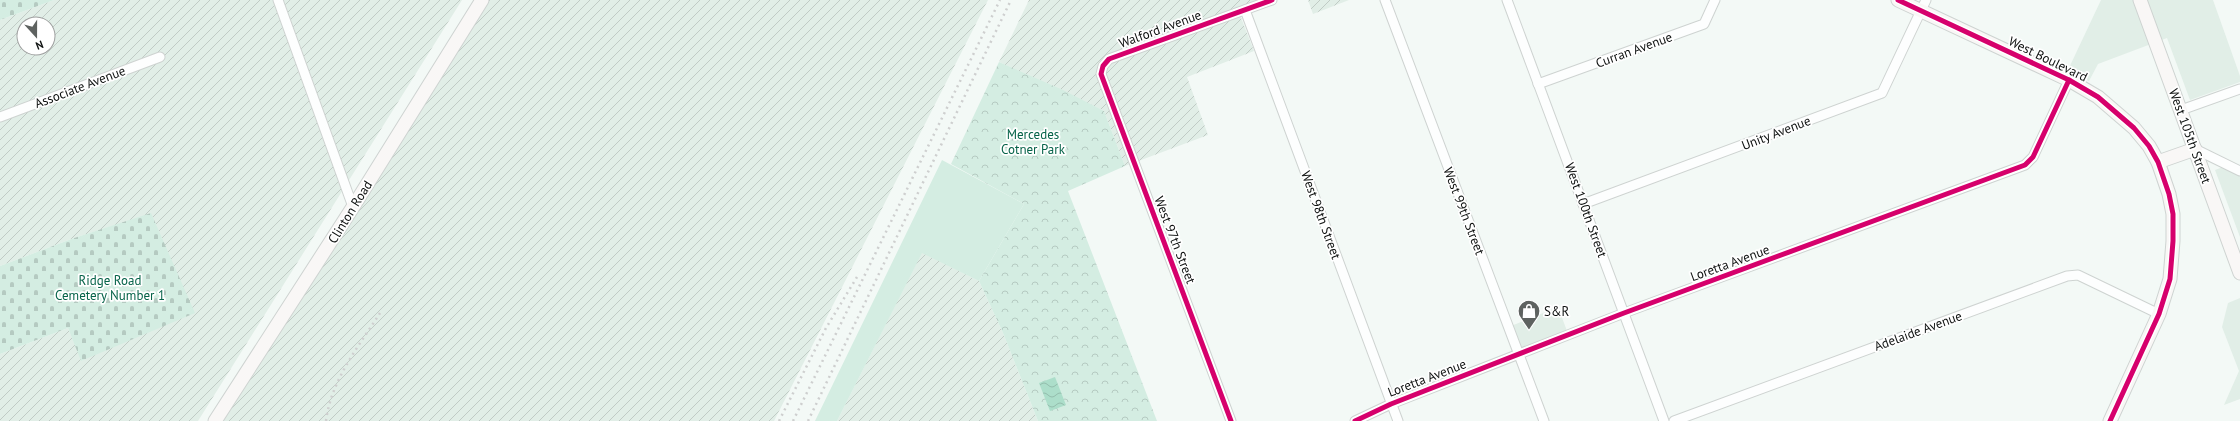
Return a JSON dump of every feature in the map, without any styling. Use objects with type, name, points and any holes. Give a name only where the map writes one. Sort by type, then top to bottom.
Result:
[{"type":"street","points":[[278,0],[353,207]]},
{"type":"street","name":"Clinton Road","points":[[215,421],[353,207],[482,0]]},
{"type":"street","name":"Walford Avenue","points":[[1103,66],[1109,59],[1272,0]]},
{"type":"street","name":"West 99th Street","points":[[1385,0],[1544,421]]},
{"type":"street","name":"West 100th Street","points":[[1507,0],[1664,421]]},
{"type":"street","name":"Curran Avenue","points":[[1538,84],[1704,24],[1715,0]]},
{"type":"street","name":"West Boulevard","points":[[1898,0],[1923,5],[2070,80],[2098,97],[2134,128],[2149,146],[2158,162],[2171,207],[2173,241],[2170,279],[2160,314],[2110,421]]},
{"type":"street","name":"West 105th Street","points":[[2140,0],[2240,273]]},
{"type":"street","name":"Unity Avenue","points":[[1583,204],[1882,94],[1923,5]]},
{"type":"street","name":"West 98th Street","points":[[1245,10],[1398,421]]},
{"type":"street","name":"Associate Avenue","points":[[0,117],[160,57]]},
{"type":"street","name":"West 97th Street","points":[[1103,66],[1101,74],[1231,421]]},
{"type":"street","name":"Loretta Avenue","points":[[1355,421],[1391,404],[1624,313],[2025,165],[2033,157],[2070,80]]},
{"type":"street","points":[[2181,110],[2240,89]]},
{"type":"street","points":[[2158,162],[2195,149],[2240,171]]},
{"type":"street","name":"Adelaide Avenue","points":[[1674,421],[2066,276],[2078,275],[2160,314]]},
{"type":"shaded area","points":[[54,0],[462,0],[198,421],[0,421],[0,354],[68,328],[82,361],[151,214],[74,238],[0,266],[0,20]]},
{"type":"shaded area","points":[[489,0],[988,0],[774,421],[221,421]]},
{"type":"shaded area","points":[[1029,0],[1262,0],[1238,10],[1254,51],[1187,77],[1208,135],[1125,166],[1104,111],[999,62]]},
{"type":"shaded area","points":[[1308,0],[1349,0],[1313,14]]},
{"type":"shaded area","points":[[2101,0],[2213,0],[2240,76],[2240,82],[2190,100],[2167,38],[2098,64],[2089,81],[2068,70]]},
{"type":"shaded area","points":[[2223,167],[2240,176],[2240,237],[2215,170]]},
{"type":"shaded area","points":[[922,252],[979,281],[1003,333],[1038,421],[837,421]]},
{"type":"shaded area","points":[[2240,298],[2240,399],[2224,405],[2239,371],[2222,327],[2228,303]]},
{"type":"shaded area","points":[[1558,307],[1567,331],[1521,350],[1511,326]]},
{"type":"green space","points":[[0,0],[54,0],[0,20]]},
{"type":"green space","name":"Mercedes Cotner Park","points":[[999,62],[1063,90],[1104,111],[1125,166],[1068,191],[1157,421],[1038,421],[1003,333],[979,281],[1024,204],[951,164]]},
{"type":"green space","points":[[942,160],[1024,204],[979,281],[922,253],[837,421],[815,421]]},
{"type":"green space","name":"Ridge Road Cemetery Number 1","points":[[151,213],[195,313],[81,361],[68,328],[0,354],[0,266],[74,238]]},
{"type":"water","points":[[1055,377],[1066,405],[1050,411],[1039,383]]},
{"type":"railway","points":[[793,421],[1000,0]]},
{"type":"railway","points":[[808,421],[1011,0]]},
{"type":"railway","points":[[779,421],[826,328],[857,277]]},
{"type":"railway","points":[[326,421],[329,406],[340,378],[347,364],[380,313]]},
{"type":"cycle path","points":[[1231,421],[1101,74],[1103,66],[1109,59],[1272,0]]},
{"type":"cycle path","points":[[1898,0],[2069,80],[2098,97],[2134,128],[2149,146],[2158,162],[2169,194],[2173,214],[2173,241],[2170,279],[2159,314],[2110,421]]},
{"type":"cycle path","points":[[1355,421],[1391,404],[1624,313],[2025,165],[2033,157],[2069,80]]},
{"type":"place","name":"S&R","points":[[1529,330]]}]
